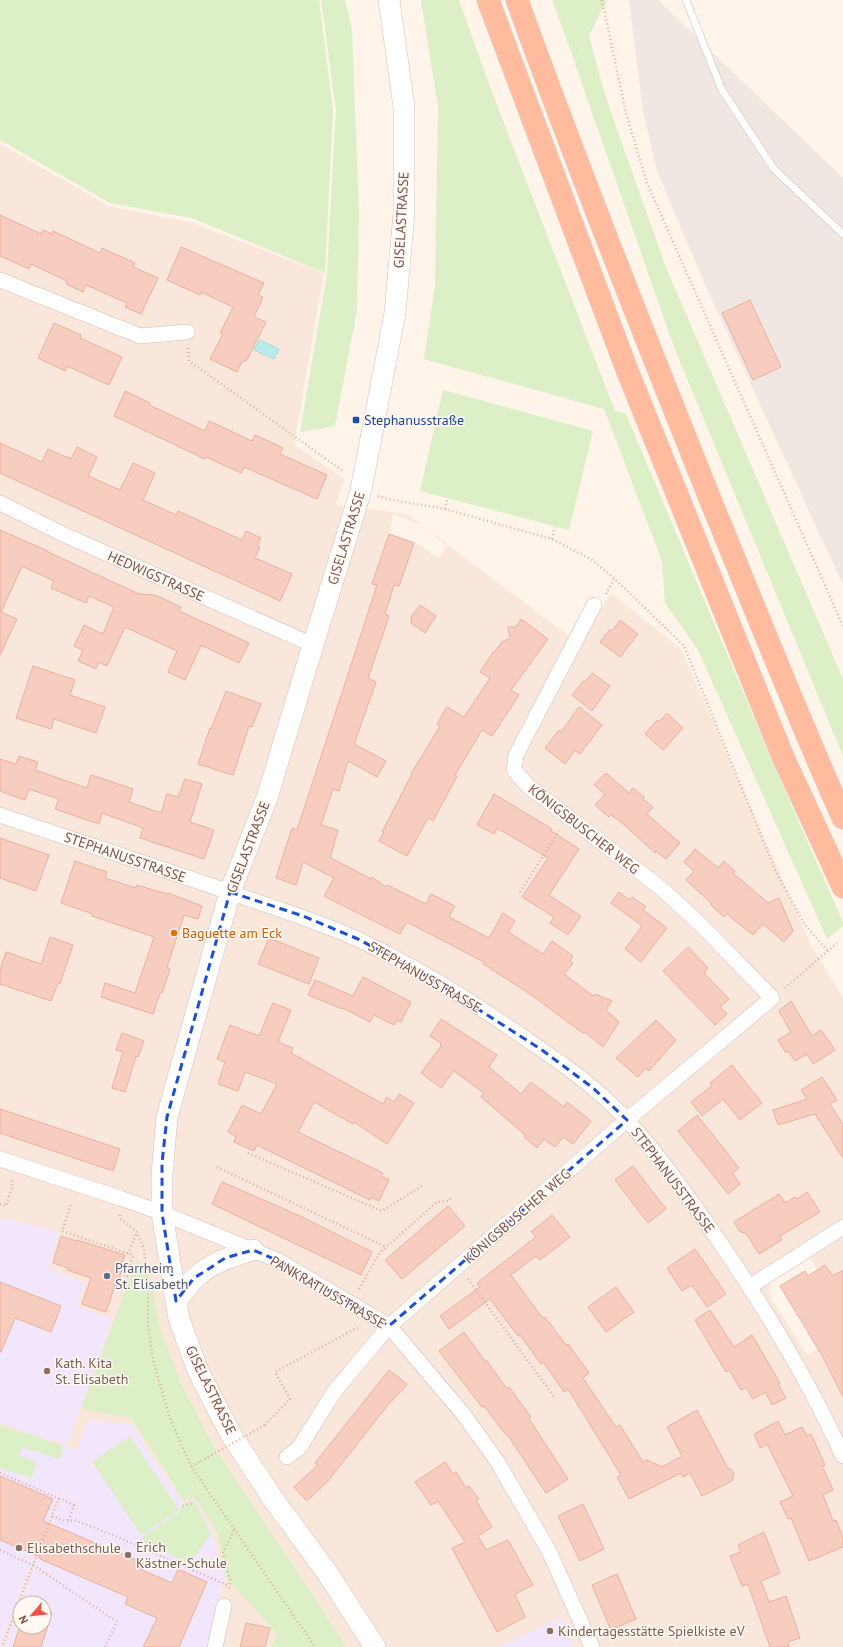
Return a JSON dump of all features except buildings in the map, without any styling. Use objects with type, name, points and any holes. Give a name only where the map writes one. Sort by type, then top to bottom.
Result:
[{"type":"highway","points":[[488,0],[630,377],[783,757],[843,887]]},
{"type":"highway","points":[[517,0],[553,99],[655,363],[806,737],[843,818]]},
{"type":"main road","name":"GISELASTRASSE","points":[[375,1647],[326,1571],[273,1499],[230,1433],[198,1371],[179,1319],[162,1213],[162,1163],[167,1117],[230,892],[267,798],[361,490],[395,313],[404,213],[404,107],[389,0]]},
{"type":"main road","points":[[176,1301],[194,1278],[225,1258],[253,1250]]},
{"type":"street","points":[[0,280],[140,336],[187,332]]},
{"type":"street","name":"HEDWIGSTRASSE","points":[[0,503],[68,536],[313,645]]},
{"type":"street","name":"KÖNIGSBUSCHER WEG","points":[[287,1457],[299,1448],[334,1392],[389,1326],[627,1120],[772,998],[702,926],[662,889],[528,786],[514,770],[516,755],[594,604]]},
{"type":"street","name":"STEPHANUSSTRASSE","points":[[0,815],[303,916],[358,940],[424,974],[484,1010],[542,1050],[593,1088],[627,1120],[699,1212],[751,1286],[839,1435],[843,1456]]},
{"type":"street","name":"PANKRATIUSSTRASSE","points":[[6,1161],[162,1213],[279,1261],[389,1326],[464,1415],[497,1461],[549,1551],[592,1647]]},
{"type":"street","points":[[751,1286],[843,1227]]},
{"type":"street","points":[[215,1647],[224,1606]]},
{"type":"lane","points":[[686,0],[722,90],[774,169],[843,234]]},
{"type":"path","points":[[602,0],[626,113],[647,183],[843,626]]},
{"type":"path","points":[[187,332],[189,361],[343,471]]},
{"type":"path","points":[[361,490],[388,499],[445,509],[552,539],[592,560],[615,579],[684,646],[776,872],[805,925],[828,951]]},
{"type":"path","points":[[445,509],[447,500]]},
{"type":"path","points":[[552,539],[555,527]]},
{"type":"path","points":[[520,892],[562,825],[569,817]]},
{"type":"path","points":[[772,998],[837,943]]},
{"type":"path","points":[[248,1153],[382,1211],[423,1185]]},
{"type":"path","points":[[0,1204],[6,1206],[12,1187],[6,1161]]},
{"type":"path","points":[[217,1168],[386,1247]]},
{"type":"path","points":[[120,1198],[120,1218],[137,1232],[144,1248],[148,1289],[148,1324],[153,1360],[169,1416],[191,1466],[315,1647]]},
{"type":"path","points":[[351,1304],[379,1254],[437,1202],[448,1202],[452,1198]]},
{"type":"path","points":[[71,1205],[62,1230],[133,1255],[124,1286]]},
{"type":"path","points":[[128,1254],[137,1232]]},
{"type":"path","points":[[458,1266],[555,1398]]},
{"type":"path","points":[[191,1466],[265,1424],[290,1399],[275,1372],[355,1329],[389,1326]]},
{"type":"path","points":[[0,1472],[74,1505],[69,1520]]},
{"type":"path","points":[[2,1647],[59,1498]]},
{"type":"path","points":[[183,1506],[193,1503]]},
{"type":"path","points":[[52,1516],[65,1521],[74,1520],[113,1535],[229,1587],[230,1580],[223,1552],[234,1530]]},
{"type":"path","points":[[0,1550],[33,1564],[116,1622],[105,1647]]},
{"type":"highlighted area","points":[[230,892],[303,916],[358,939],[423,974],[542,1050],[593,1088],[627,1120],[389,1326],[279,1261],[253,1250],[225,1258],[194,1278],[176,1301],[162,1213],[162,1163],[167,1117]]},
{"type":"shaded area","points":[[629,0],[658,0],[843,178],[843,585],[702,278],[657,171],[643,111]]},
{"type":"shaded area","points":[[0,144],[109,206],[190,222],[324,273],[294,445],[344,479],[336,505],[407,514],[579,644],[611,593],[681,649],[811,945],[843,998],[843,1310],[809,1257],[770,1282],[769,1295],[807,1355],[843,1334],[843,1647],[346,1647],[312,1593],[214,1447],[181,1383],[159,1330],[151,1280],[131,1418],[185,1502],[194,1495],[218,1534],[226,1578],[256,1608],[277,1636],[271,1647],[0,1647]],"holes":[[[393,514],[421,525],[447,546],[439,558],[416,543],[389,534]]]},
{"type":"shaded area","name":"Kath. Kita St. Elisabeth","points":[[2,1217],[59,1233],[48,1269],[84,1283],[77,1307],[113,1319],[67,1445],[0,1423],[0,1222]]},
{"type":"shaded area","name":"Erich Kästner-Schule","points":[[88,1420],[131,1425],[183,1503],[195,1500],[212,1532],[224,1578],[208,1647],[4,1647],[12,1626],[12,1635],[52,1635],[52,1595],[23,1595]]},
{"type":"shaded area","name":"Elisabethschule","points":[[0,1425],[76,1450],[20,1595],[12,1595],[12,1616],[0,1647]]},
{"type":"shaded area","name":"Kindertagesstätte Spielkiste eV","points":[[563,1617],[573,1647],[498,1647],[502,1645]]},
{"type":"green space","points":[[0,0],[319,0],[333,110],[325,273],[192,218],[110,203],[0,140]]},
{"type":"green space","points":[[321,0],[345,0],[352,29],[359,213],[357,310],[335,426],[300,432],[327,273],[336,110]]},
{"type":"green space","points":[[421,0],[459,0],[490,87],[615,411],[626,414],[772,761],[843,922],[843,926],[827,939],[698,650],[665,603],[662,561],[604,409],[424,359],[435,286],[438,107]]},
{"type":"green space","points":[[552,0],[607,0],[575,63]]},
{"type":"green space","points":[[589,36],[605,95],[665,265],[843,679],[843,756],[674,347],[575,64]]},
{"type":"green space","points":[[443,390],[593,431],[569,530],[420,491]]},
{"type":"green space","points":[[137,1259],[151,1280],[160,1330],[181,1383],[214,1447],[312,1593],[346,1647],[271,1647],[277,1636],[255,1608],[226,1578],[218,1534],[194,1496],[185,1502],[131,1418],[81,1409]]},
{"type":"green space","points":[[0,1425],[63,1446],[59,1459],[22,1447],[19,1456],[37,1462],[32,1478],[0,1468]]},
{"type":"green space","points":[[130,1436],[179,1510],[141,1535],[92,1462]]},
{"type":"green space","points":[[194,1501],[211,1534],[189,1564],[146,1543],[142,1537],[179,1512],[182,1505]]},
{"type":"water","points":[[259,340],[279,349],[274,359],[254,350]]},
{"type":"place","name":"Stephanusstraße","points":[[356,420]]},
{"type":"place","name":"Baguette am Eck","points":[[174,933]]},
{"type":"place","name":"Pfarrheim St. Elisabeth","points":[[107,1276]]},
{"type":"place","name":"Kath. Kita St. Elisabeth","points":[[47,1371]]},
{"type":"place","name":"Elisabethschule","points":[[19,1548]]},
{"type":"place","name":"Erich Kästner-Schule","points":[[128,1555]]},
{"type":"place","name":"Kindertagesstätte Spielkiste eV","points":[[550,1631]]}]
